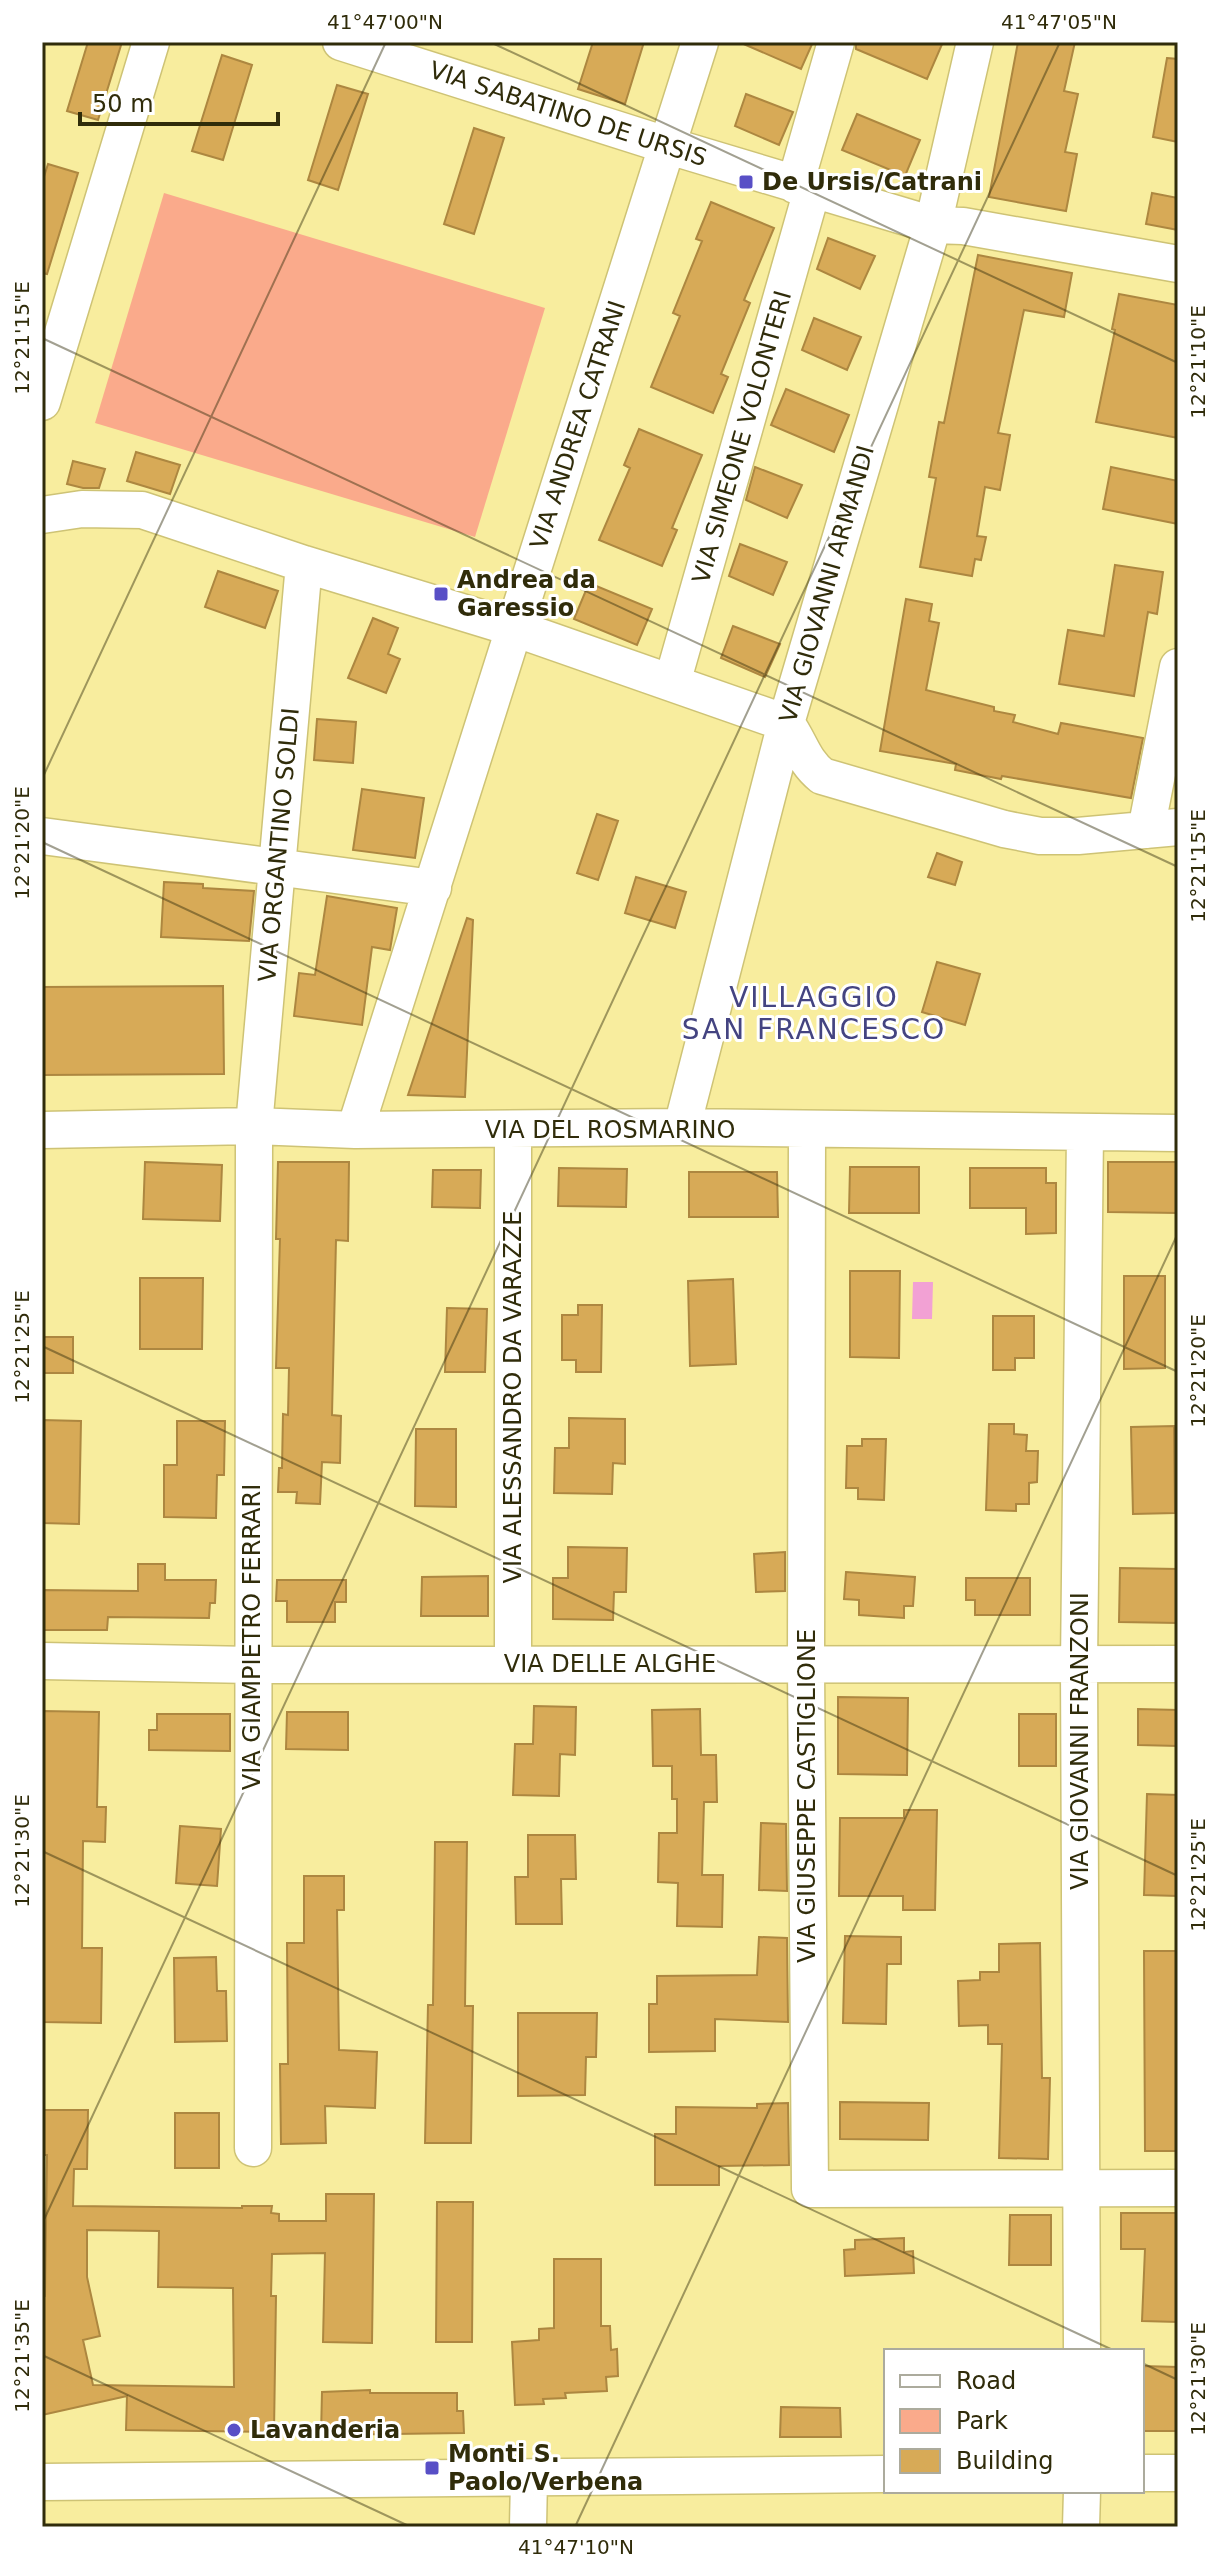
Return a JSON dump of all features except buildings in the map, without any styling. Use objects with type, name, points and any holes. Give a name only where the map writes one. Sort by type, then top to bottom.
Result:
[{"type":"street","points":[[42,402],[151,42]]},
{"type":"street","name":"VIA SABATINO DE URSIS","points":[[341,42],[666,145],[933,225],[963,226],[1178,264]]},
{"type":"street","name":"VIA ANDREA CATRANI","points":[[355,1130],[700,42]]},
{"type":"street","name":"VIA SIMEONE VOLONTERI","points":[[672,683],[803,187],[836,42]]},
{"type":"street","name":"VIA GIOVANNI ARMANDI","points":[[682,1127],[786,723],[933,225],[975,42]]},
{"type":"street","points":[[42,515],[82,509],[142,510],[304,564],[514,628],[786,723],[797,738],[803,758],[822,776],[1004,829],[1040,836],[1162,829],[1178,667]]},
{"type":"street","name":"VIA ORGANTINO SOLDI","points":[[254,1126],[304,564]]},
{"type":"street","points":[[42,836],[433,888]]},
{"type":"street","name":"VIA DEL ROSMARINO","points":[[42,1130],[254,1126],[355,1130],[682,1127],[807,1131],[1178,1133]]},
{"type":"street","name":"VIA GIAMPIETRO FERRARI","points":[[253,2148],[254,1126]]},
{"type":"street","name":"VIA ALESSANDRO DA VARAZZE","points":[[513,1130],[513,1664]]},
{"type":"street","name":"VIA GIUSEPPE CASTIGLIONE","points":[[807,1131],[806,1666],[810,2189],[1082,2188]]},
{"type":"street","name":"VIA GIOVANNI FRANZONI","points":[[1082,2349],[1079,1665],[1085,1132]]},
{"type":"street","name":"VIA DELLE ALGHE","points":[[42,1661],[252,1665],[1178,1664]]},
{"type":"street","points":[[1082,2188],[1178,2188]]},
{"type":"street","points":[[1144,2473],[1178,2473]]},
{"type":"street","points":[[42,2482],[884,2474]]},
{"type":"street","points":[[528,2527],[529,2478]]},
{"type":"street","points":[[1081,2527],[1082,2493]]},
{"type":"green space","points":[[164,193],[545,308],[475,537],[95,423]]},
{"type":"shaded area","points":[[913,1282],[933,1282],[932,1319],[912,1319]]},
{"type":"place","name":"De Ursis/Catrani","points":[[746,182]]},
{"type":"place","name":"Andrea da Garessio","points":[[441,594]]},
{"type":"place","name":"Lavanderia","points":[[234,2430]]},
{"type":"place","name":"Monti S. Paolo/Verbena","points":[[432,2468]]},
{"type":"district","name":"VILLAGGIO SAN FRANCESCO","points":[[814,1013]]}]
